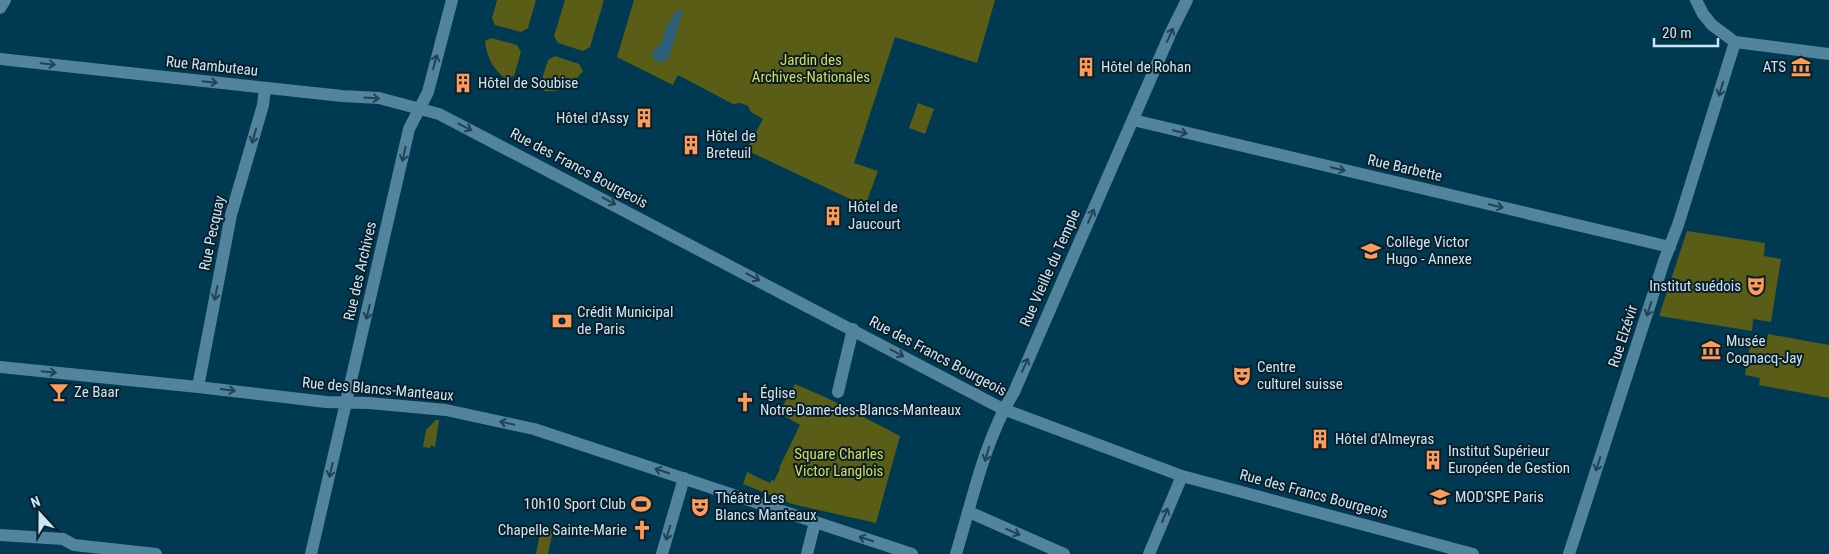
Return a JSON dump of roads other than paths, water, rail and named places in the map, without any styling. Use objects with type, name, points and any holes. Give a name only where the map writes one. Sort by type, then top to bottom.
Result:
[{"type":"street","points":[[0,8],[5,0]]},
{"type":"street","name":"Rue des Archives","points":[[312,554],[409,129],[428,92],[452,0]]},
{"type":"street","name":"Rue Vieille du Temple","points":[[956,554],[993,434],[1014,392],[1171,32],[1187,0]]},
{"type":"street","points":[[1696,0],[1703,14],[1712,25],[1735,42],[1829,54]]},
{"type":"street","name":"Rue Elzévir","points":[[1569,554],[1735,42]]},
{"type":"street","name":"Rue Rambuteau","points":[[0,59],[264,88],[379,98],[420,108]]},
{"type":"street","name":"Rue Pecquay","points":[[198,387],[231,215],[262,104],[264,88]]},
{"type":"street","name":"Rue des Francs Bourgeois","points":[[420,108],[439,114],[502,145],[1004,409],[1182,476],[1473,554]]},
{"type":"street","name":"Rue Barbette","points":[[1133,120],[1670,247]]},
{"type":"street","points":[[838,392],[853,329]]},
{"type":"street","name":"Rue des Blancs-Manteaux","points":[[0,368],[198,387],[326,402],[446,410],[534,429],[912,554]]},
{"type":"street","points":[[1149,554],[1182,476]]},
{"type":"street","points":[[662,554],[684,478]]},
{"type":"street","points":[[968,512],[1064,554]]},
{"type":"street","points":[[808,554],[815,522]]},
{"type":"street","points":[[0,535],[63,539],[74,545],[156,554]]},
{"type":"water","points":[[683,10],[669,58],[663,62],[656,61],[652,56],[654,49],[661,44],[665,30],[676,11]]},
{"type":"place","name":"Hôtel de Rohan","points":[[1086,67]]},
{"type":"place","name":"ATS","points":[[1801,67]]},
{"type":"place","name":"Hôtel de Soubise","points":[[463,83]]},
{"type":"place","name":"Hôtel d'Assy","points":[[644,118]]},
{"type":"place","name":"Hôtel de Breteuil","points":[[691,145]]},
{"type":"place","name":"Hôtel de Jaucourt","points":[[833,216]]},
{"type":"place","name":"Collège Victor Hugo - Annexe","points":[[1371,251]]},
{"type":"place","name":"Institut suédois","points":[[1756,286]]},
{"type":"place","name":"Crédit Municipal de Paris","points":[[562,321]]},
{"type":"place","name":"Musée Cognacq-Jay","points":[[1711,350]]},
{"type":"place","name":"Centre culturel suisse","points":[[1242,376]]},
{"type":"place","name":"Ze Baar","points":[[59,392]]},
{"type":"place","name":"Église Notre-Dame-des-Blancs-Manteaux","points":[[745,402]]},
{"type":"place","name":"Hôtel d'Almeyras","points":[[1320,439]]},
{"type":"place","name":"Institut Supérieur Européen de Gestion","points":[[1433,460]]},
{"type":"place","name":"MOD'SPE Paris","points":[[1440,497]]},
{"type":"place","name":"10h10 Sport Club","points":[[641,504]]},
{"type":"place","name":"Théâtre Les Blancs Manteaux","points":[[700,507]]},
{"type":"place","name":"Chapelle Sainte-Marie","points":[[642,530]]},
{"type":"park label","name":"Jardin des Archives-Nationales","points":[[811,68]]},
{"type":"park label","name":"Square Charles Victor Langlois","points":[[839,462]]}]
